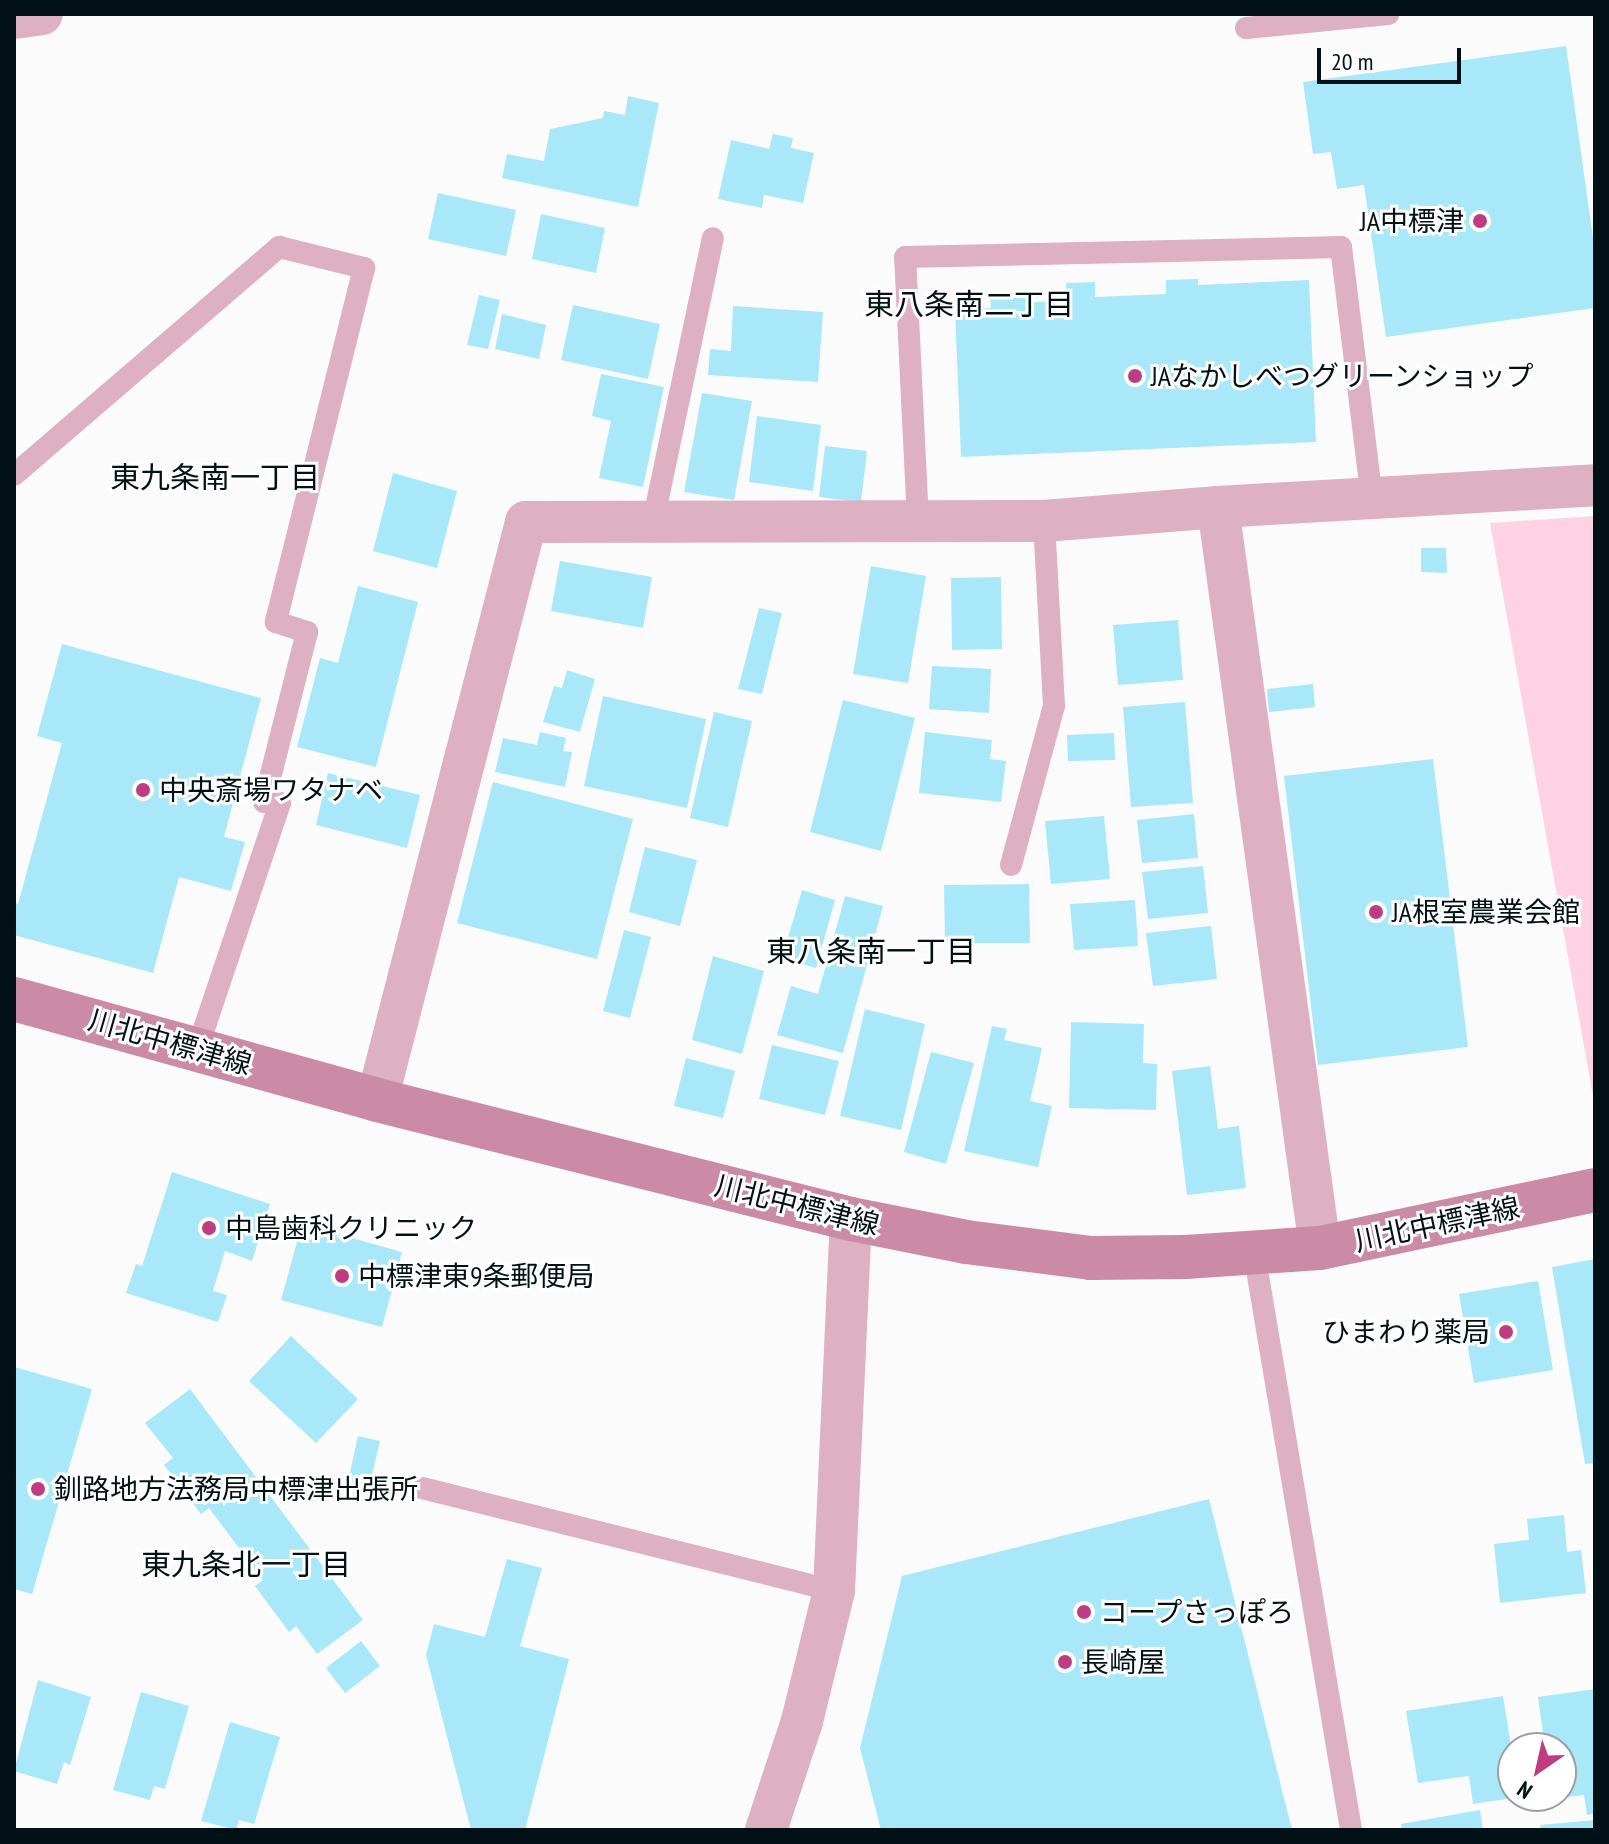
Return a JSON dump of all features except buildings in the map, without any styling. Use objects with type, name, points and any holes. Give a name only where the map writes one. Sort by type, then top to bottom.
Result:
[{"type":"main road","name":"川北中標津線","points":[[14,999],[377,1100],[851,1219],[966,1242],[1091,1258],[1320,1248],[1595,1190]]},
{"type":"street","points":[[14,18],[42,14]]},
{"type":"street","points":[[377,1100],[526,522],[1044,521],[1218,507],[1595,485]]},
{"type":"street","points":[[1218,507],[1320,1248]]},
{"type":"street","points":[[766,1830],[802,1721],[834,1591],[851,1219]]},
{"type":"lane","points":[[1246,28],[1388,14]]},
{"type":"lane","points":[[653,522],[713,238]]},
{"type":"lane","points":[[14,475],[279,247],[364,268],[276,622],[307,632],[264,802],[280,803],[197,1050]]},
{"type":"lane","points":[[918,521],[905,257],[1341,247],[1372,499]]},
{"type":"lane","points":[[1011,865],[1054,706],[1044,521]]},
{"type":"lane","points":[[1254,1252],[1351,1830]]},
{"type":"lane","points":[[422,1488],[834,1591]]},
{"type":"shaded area","points":[[1595,516],[1595,1107],[1490,523]]},
{"type":"place","name":"JA中標津","points":[[1480,221]]},
{"type":"place","name":"JAなかしべつグリーンショップ","points":[[1135,376]]},
{"type":"place","name":"中央斎場ワタナベ","points":[[143,790]]},
{"type":"place","name":"JA根室農業会館","points":[[1376,912]]},
{"type":"place","name":"中島歯科クリニック","points":[[209,1228]]},
{"type":"place","name":"中標津東9条郵便局","points":[[342,1276]]},
{"type":"place","name":"ひまわり薬局","points":[[1506,1332]]},
{"type":"place","name":"釧路地方法務局中標津出張所","points":[[38,1489]]},
{"type":"place","name":"コープさっぽろ","points":[[1084,1612]]},
{"type":"place","name":"長崎屋","points":[[1065,1662]]},
{"type":"district","name":"東八条南二丁目","points":[[969,304]]},
{"type":"district","name":"東九条南一丁目","points":[[215,477]]},
{"type":"district","name":"東八条南一丁目","points":[[871,951]]},
{"type":"district","name":"東九条北一丁目","points":[[246,1564]]}]
